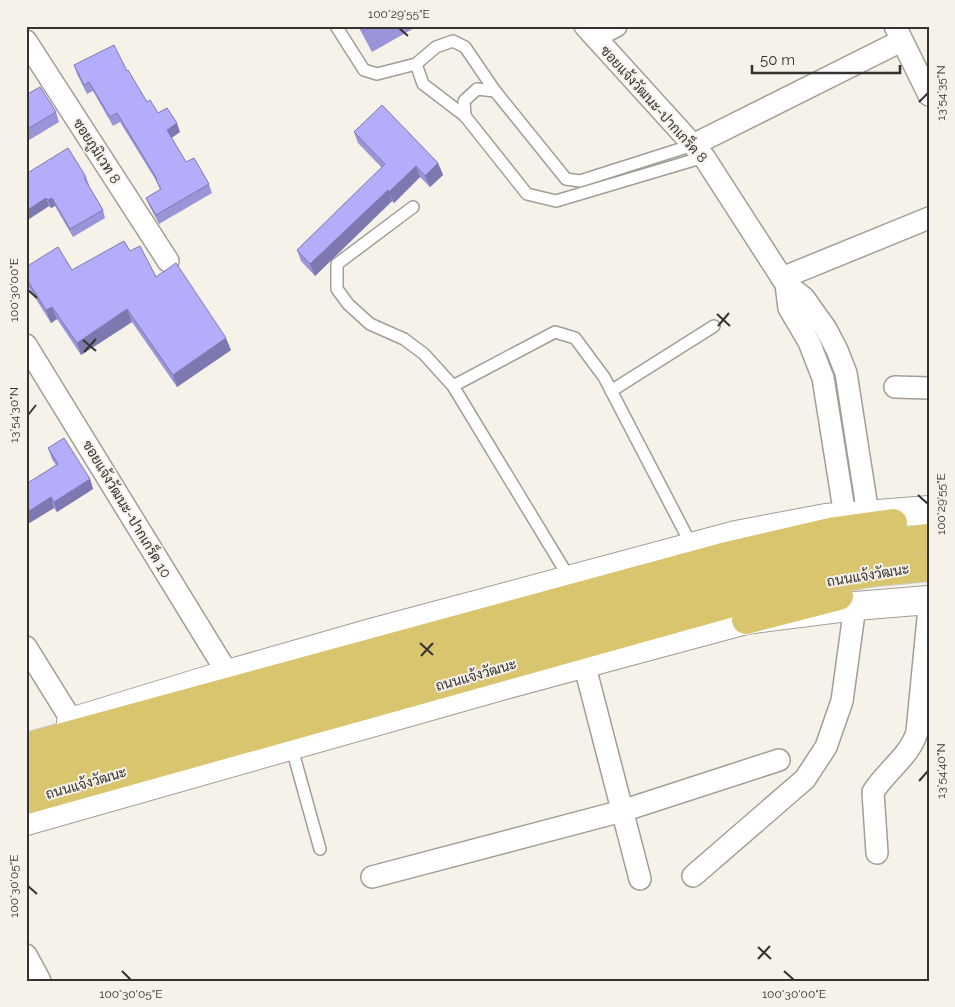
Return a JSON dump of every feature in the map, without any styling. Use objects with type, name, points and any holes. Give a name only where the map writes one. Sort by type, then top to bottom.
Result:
[{"type":"main road","points":[[26,747],[570,579],[692,546],[777,527],[857,515],[929,510]]},
{"type":"main road","points":[[26,734],[773,544],[835,531],[894,523],[929,523]]},
{"type":"main road","name":"ถนนแจ้งวัฒนะ","points":[[26,772],[606,609],[747,572],[862,547],[929,538]]},
{"type":"main road","name":"ถนนแจ้งวัฒนะ","points":[[26,800],[764,594],[867,573],[929,566]]},
{"type":"main road","points":[[746,620],[861,590],[929,580]]},
{"type":"main road","name":"ถนนแจ้งวัฒนะ","points":[[26,821],[584,663],[746,620],[855,606],[929,600]]},
{"type":"street","points":[[590,32],[616,26]]},
{"type":"street","name":"ซอยแจ้งวัฒนะ-ปากเกร็ด 8","points":[[590,32],[698,151],[784,281],[790,308],[809,342],[823,378],[857,515]]},
{"type":"street","points":[[698,151],[898,34],[929,95]]},
{"type":"street","name":"ซอยภูมิเวท 8","points":[[26,41],[168,262]]},
{"type":"street","points":[[784,281],[929,218]]},
{"type":"street","name":"ซอยแจ้งวัฒนะ-ปากเกร็ด 10","points":[[26,345],[236,682]]},
{"type":"street","points":[[895,388],[929,388]]},
{"type":"street","points":[[694,876],[805,779],[826,747],[842,701],[855,606]]},
{"type":"street","points":[[877,853],[873,792],[914,743],[917,732],[929,608]]},
{"type":"street","points":[[26,647],[72,721]]},
{"type":"street","points":[[584,663],[640,879]]},
{"type":"street","points":[[372,877],[622,810],[779,760]]},
{"type":"street","points":[[26,955],[40,981]]},
{"type":"lane","points":[[336,26],[364,70],[377,74],[416,64],[436,47],[453,41],[466,47],[495,91],[566,179],[580,180],[698,151]]},
{"type":"lane","points":[[416,64],[423,84],[465,116],[527,194],[556,201],[698,151]]},
{"type":"lane","points":[[465,116],[464,101],[477,90],[495,91]]},
{"type":"lane","points":[[413,207],[337,264],[337,289],[348,304],[370,324],[404,339],[424,354],[453,386],[570,579]]},
{"type":"lane","points":[[611,391],[714,326]]},
{"type":"lane","points":[[453,386],[555,332],[575,338],[604,377],[692,546]]},
{"type":"lane","points":[[291,745],[320,849]]},
{"type":"building","points":[[362,26],[372,26],[364,31]]},
{"type":"building","points":[[114,45],[127,71],[147,102],[150,100],[158,113],[167,108],[177,123],[167,130],[186,162],[194,158],[209,184],[156,215],[146,198],[161,189],[157,179],[117,113],[110,117],[89,82],[84,85],[74,65]]},
{"type":"building","points":[[40,87],[56,112],[26,130],[26,95]]},
{"type":"building","points":[[382,105],[438,163],[425,176],[416,166],[310,264],[297,250],[385,164],[354,132]]},
{"type":"building","points":[[68,148],[103,210],[70,229],[52,198],[48,200],[46,198],[26,211],[26,174]]},
{"type":"building","points":[[124,241],[130,251],[140,246],[156,277],[176,263],[226,338],[173,375],[127,309],[77,343],[52,307],[46,310],[26,278],[26,267],[58,247],[72,270]]},
{"type":"building","points":[[64,438],[90,479],[54,502],[51,497],[26,513],[26,484],[58,464],[48,448]]}]
